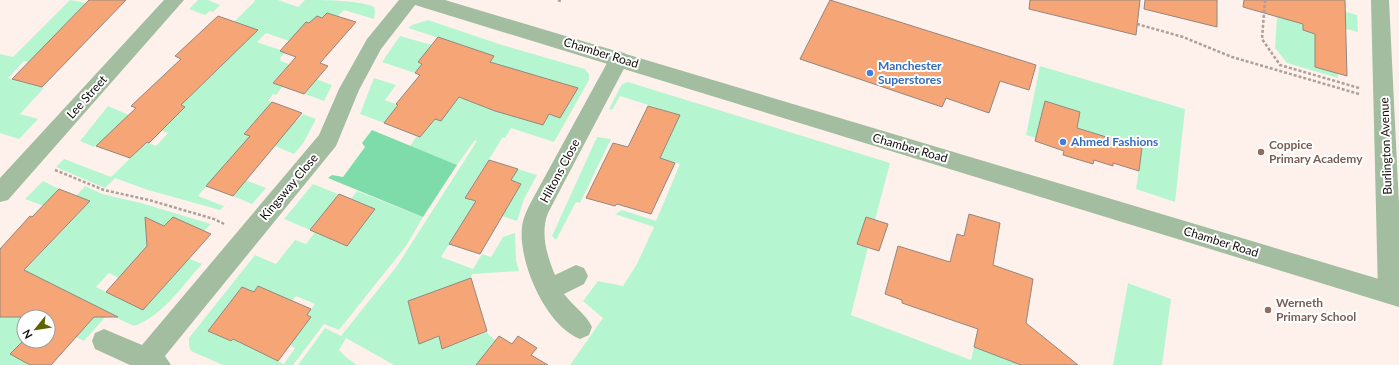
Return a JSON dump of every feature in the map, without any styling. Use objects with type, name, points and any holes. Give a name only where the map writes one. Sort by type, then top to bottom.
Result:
[{"type":"street","name":"Lee Street","points":[[0,193],[175,0]]},
{"type":"street","name":"Kingsway Close","points":[[104,341],[152,362],[328,140],[349,89],[374,44],[410,0]]},
{"type":"street","name":"Chamber Road","points":[[422,0],[1394,294]]},
{"type":"street","name":"Burlington Avenue","points":[[1380,0],[1387,174],[1394,294]]},
{"type":"street","name":"Hiltons Close","points":[[580,327],[562,310],[550,289],[537,260],[533,240],[535,219],[619,59]]},
{"type":"street","points":[[550,289],[576,276]]},
{"type":"path","points":[[1265,0],[1262,39],[1280,65],[1363,89]]},
{"type":"path","points":[[1138,24],[1183,37],[1232,57],[1363,95]]},
{"type":"path","points":[[51,169],[104,190],[156,202],[214,219],[228,226]]},
{"type":"green space","points":[[70,0],[86,3],[70,19],[101,26],[91,37],[60,30],[29,62],[24,61],[8,78],[44,88],[20,114],[38,119],[19,139],[0,133],[0,54],[13,57]]},
{"type":"green space","points":[[198,0],[208,0],[220,5],[213,12],[210,11],[205,15],[189,9]]},
{"type":"green space","points":[[254,0],[278,0],[298,7],[305,0],[331,0],[368,5],[374,7],[375,11],[374,19],[344,10],[338,16],[327,13],[322,18],[317,16],[289,41],[266,33],[257,42],[289,53],[283,54],[280,58],[281,61],[289,64],[273,82],[283,86],[276,95],[273,94],[268,101],[272,102],[244,133],[259,139],[234,154],[198,196],[224,206],[220,210],[148,190],[115,178],[105,188],[56,167],[64,159],[111,177],[147,142],[156,146],[168,133],[149,125],[143,112],[170,122],[185,107],[172,102],[199,75],[174,65],[175,64],[209,78],[222,66],[206,59],[231,25],[255,1]]},
{"type":"green space","points":[[1302,0],[1357,15],[1358,32],[1346,29],[1346,15],[1315,7]]},
{"type":"green space","points":[[1277,16],[1303,24],[1303,30],[1346,42],[1338,78],[1287,63],[1275,48]]},
{"type":"green space","points":[[428,20],[502,45],[585,69],[589,74],[589,80],[554,142],[511,128],[505,138],[503,137],[465,197],[496,209],[521,184],[511,180],[518,169],[537,175],[524,199],[517,221],[487,211],[467,216],[441,257],[473,269],[482,254],[491,257],[503,237],[515,233],[516,260],[519,271],[472,274],[471,278],[408,301],[419,344],[439,336],[443,349],[487,332],[495,340],[476,365],[394,365],[346,338],[339,350],[357,365],[298,365],[325,328],[341,336],[397,266],[477,141],[475,140],[457,165],[410,146],[417,136],[420,137],[435,119],[476,50],[408,28],[412,25]],"holes":[[[532,74],[577,88],[561,117],[549,114],[543,125],[518,117],[514,103]]]},
{"type":"green space","points":[[400,36],[432,45],[418,62],[422,64],[415,73],[382,62]]},
{"type":"green space","points":[[1040,66],[1185,109],[1175,202],[1136,189],[1142,148],[1077,128],[1080,112],[1059,105],[1055,121],[1041,116],[1036,138],[1026,135]]},
{"type":"green space","points":[[313,78],[332,85],[324,101],[305,94],[310,88]]},
{"type":"green space","points":[[374,78],[396,85],[385,100],[398,105],[384,123],[360,114]]},
{"type":"green space","points":[[628,82],[890,163],[875,220],[866,217],[857,243],[868,247],[851,315],[971,360],[974,347],[1020,364],[1031,365],[570,365],[603,318],[583,301],[598,281],[623,286],[637,264],[654,227],[615,214],[622,210],[656,221],[680,164],[660,158],[680,115],[620,96],[612,110],[609,109],[622,84]]},
{"type":"green space","points":[[108,106],[129,115],[108,142],[103,139],[94,147],[80,141]]},
{"type":"green space","points":[[303,114],[316,119],[304,142],[294,154],[275,146],[292,119],[297,121]]},
{"type":"green space","points":[[372,130],[457,165],[423,217],[328,178],[332,175],[343,177],[365,147],[362,143]]},
{"type":"green space","points":[[597,137],[611,139],[580,203],[576,202],[556,240],[552,236]]},
{"type":"green space","points":[[243,179],[266,188],[252,204],[233,196],[238,191],[234,189]]},
{"type":"green space","points":[[43,181],[59,189],[53,195],[47,207],[25,199]]},
{"type":"green space","points":[[313,184],[338,194],[332,202],[336,204],[321,223],[317,222],[310,230],[284,219]]},
{"type":"green space","points":[[85,186],[102,194],[141,203],[211,224],[204,231],[155,237],[119,278],[109,273],[96,287],[143,310],[166,284],[183,256],[202,264],[171,300],[154,315],[134,326],[108,314],[84,341],[76,337],[101,309],[64,290],[46,309],[16,309],[16,349],[11,354],[30,365],[0,365],[0,297],[89,202],[76,196]]},
{"type":"green space","points":[[357,191],[423,217],[406,246],[339,330],[324,324],[293,365],[223,365],[191,351],[189,346],[189,338],[255,255],[276,264],[295,240],[306,244],[315,232],[347,246],[375,209],[351,199]],"holes":[[[242,287],[254,292],[292,301],[296,296],[315,304],[307,315],[310,317],[290,345],[295,348],[284,364],[256,350],[237,334],[231,341],[208,331]]]},
{"type":"green space","points":[[1128,283],[1171,299],[1162,365],[1113,365]]},
{"type":"building","points":[[89,0],[126,0],[42,87],[12,79]]},
{"type":"building","points":[[830,0],[1036,65],[1029,90],[1000,81],[989,113],[946,98],[942,107],[800,59]]},
{"type":"building","points":[[1030,0],[1140,0],[1136,35],[1029,9]]},
{"type":"building","points":[[1145,0],[1217,0],[1217,27],[1144,9]]},
{"type":"building","points":[[1244,0],[1345,0],[1347,76],[1315,67],[1315,34],[1303,30],[1303,24],[1243,7]]},
{"type":"building","points":[[327,13],[356,22],[320,63],[328,66],[304,94],[273,83],[296,57],[280,51],[306,22],[309,23],[317,16],[322,18]]},
{"type":"building","points":[[218,16],[258,30],[181,105],[185,107],[149,143],[147,142],[130,158],[96,146],[136,108],[131,106],[181,59],[175,56]]},
{"type":"building","points":[[438,37],[494,56],[490,62],[578,88],[560,118],[549,114],[543,125],[495,111],[459,97],[441,121],[435,119],[420,137],[384,123],[398,105],[396,104],[420,75],[415,73],[422,64],[418,62]]},
{"type":"building","points":[[1045,101],[1080,112],[1077,128],[1142,148],[1139,171],[1113,163],[1113,166],[1094,160],[1093,164],[1063,155],[1064,151],[1035,141]]},
{"type":"building","points":[[272,102],[302,113],[233,196],[206,186],[250,136],[244,134]]},
{"type":"building","points":[[648,106],[680,115],[660,158],[675,163],[651,214],[617,204],[615,206],[586,198],[613,143],[628,147]]},
{"type":"building","points":[[489,160],[518,169],[511,180],[521,184],[480,254],[449,244],[476,201],[465,198]]},
{"type":"building","points":[[59,189],[90,201],[24,270],[118,317],[94,317],[51,365],[30,365],[10,354],[16,348],[56,349],[56,309],[16,309],[16,317],[0,317],[0,249],[30,216],[32,217]]},
{"type":"building","points":[[339,194],[375,209],[347,246],[310,230]]},
{"type":"building","points":[[969,214],[1000,223],[993,265],[1033,279],[1026,323],[1078,365],[1021,365],[974,347],[978,329],[902,303],[902,300],[885,294],[898,246],[950,262],[957,234],[964,236]]},
{"type":"building","points":[[145,217],[164,226],[173,217],[211,234],[143,310],[106,292],[147,246]]},
{"type":"building","points":[[866,217],[888,224],[879,251],[857,244]]},
{"type":"building","points":[[471,278],[487,331],[442,349],[439,336],[419,344],[408,301]]},
{"type":"building","points":[[258,286],[311,309],[307,315],[311,317],[278,361],[233,339],[231,341],[208,331],[242,287],[254,292]]},
{"type":"building","points":[[499,336],[512,344],[518,336],[537,348],[531,355],[548,365],[476,365]]},
{"type":"place","name":"Manchester Superstores","points":[[870,73]]},
{"type":"place","name":"Ahmed Fashions","points":[[1063,142]]},
{"type":"place","name":"Coppice Primary Academy","points":[[1261,152]]},
{"type":"place","name":"Werneth Primary School","points":[[1268,310]]}]
